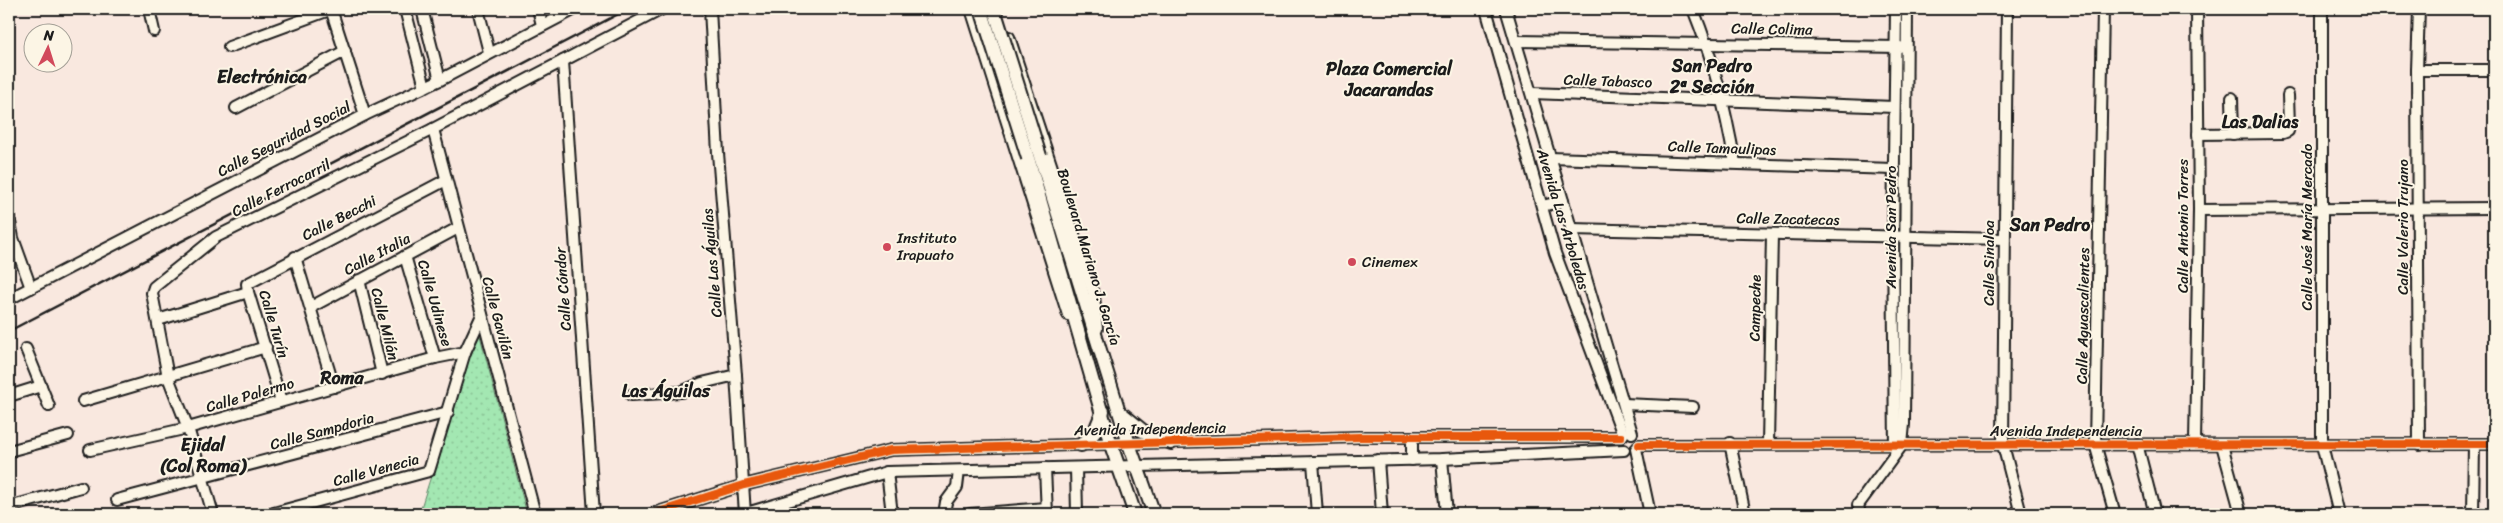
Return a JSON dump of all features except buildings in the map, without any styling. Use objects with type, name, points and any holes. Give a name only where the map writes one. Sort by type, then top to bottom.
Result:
[{"type":"main road","name":"Boulevard Mariano J. García","points":[[981,9],[1097,340],[1154,514]]},
{"type":"main road","name":"Boulevard Mariano J. García","points":[[994,9],[1082,342],[1103,411],[1111,445],[1135,514]]},
{"type":"main road","points":[[1081,445],[1094,433],[1103,411]]},
{"type":"main road","points":[[1120,412],[1143,432],[1171,444]]},
{"type":"street","points":[[149,9],[154,31]]},
{"type":"street","points":[[230,47],[332,9],[365,115]]},
{"type":"street","points":[[405,9],[425,87]]},
{"type":"street","points":[[422,9],[440,80]]},
{"type":"street","points":[[478,9],[489,52]]},
{"type":"street","points":[[538,9],[542,25]]},
{"type":"street","name":"Calle Seguridad Social","points":[[9,298],[365,115],[440,80],[489,52],[575,9]]},
{"type":"street","name":"Calle Ferrocarril","points":[[158,320],[152,289],[216,238],[433,129],[662,9]]},
{"type":"street","name":"Calle Las Águilas","points":[[710,9],[718,153],[744,485],[744,514]]},
{"type":"street","points":[[972,9],[1066,311],[1082,342]]},
{"type":"street","points":[[1000,9],[1094,295],[1097,340]]},
{"type":"street","name":"Avenida Las Arboledas","points":[[1486,9],[1555,253],[1626,435]]},
{"type":"street","name":"Avenida Las Arboledas","points":[[1506,9],[1624,404],[1626,435]]},
{"type":"street","points":[[1693,9],[1724,99],[1736,163]]},
{"type":"street","name":"Avenida San Pedro","points":[[1896,9],[1893,236],[1897,448]]},
{"type":"street","name":"Avenida San Pedro","points":[[1897,448],[1904,424],[1907,9]]},
{"type":"street","name":"Calle Sinaloa","points":[[2008,9],[2003,445],[2021,514]]},
{"type":"street","name":"Calle Aguascalientes","points":[[2103,9],[2095,444],[2115,514]]},
{"type":"street","name":"Calle Antonio Torres","points":[[2195,444],[2199,210],[2197,9]]},
{"type":"street","name":"Calle José María Mercado","points":[[2322,9],[2322,445],[2339,514]]},
{"type":"street","name":"Calle Valerio Trujano","points":[[2418,444],[2417,70],[2419,9]]},
{"type":"street","name":"Calle Colima","points":[[1516,41],[1907,47]]},
{"type":"street","points":[[236,108],[345,51]]},
{"type":"street","name":"Calle Cóndor","points":[[563,61],[594,514]]},
{"type":"street","points":[[2417,70],[2494,70]]},
{"type":"street","points":[[998,94],[1014,96],[1026,86]]},
{"type":"street","name":"Calle Tabasco","points":[[1532,93],[1894,107]]},
{"type":"street","points":[[2198,134],[2283,133],[2288,131],[2288,95]]},
{"type":"street","points":[[2232,98],[2233,134]]},
{"type":"street","name":"Calle Gavilán","points":[[433,129],[535,514]]},
{"type":"street","name":"Calle Tamaulipas","points":[[1550,158],[1893,169]]},
{"type":"street","name":"Calle Becchi","points":[[158,320],[248,288],[295,257],[446,180]]},
{"type":"street","points":[[1542,206],[1563,201]]},
{"type":"street","points":[[2199,210],[2494,208]]},
{"type":"street","points":[[9,216],[13,238],[31,288]]},
{"type":"street","name":"Calle Italia","points":[[311,307],[458,228]]},
{"type":"street","name":"Calle Zacatecas","points":[[1571,229],[2004,239]]},
{"type":"street","name":"Campeche","points":[[1768,444],[1772,234]]},
{"type":"street","name":"Calle Udinese","points":[[405,256],[435,358]]},
{"type":"street","points":[[295,257],[334,387]]},
{"type":"street","name":"Calle Milán","points":[[359,280],[382,374]]},
{"type":"street","name":"Calle Turín","points":[[248,288],[281,400]]},
{"type":"street","points":[[465,352],[482,315]]},
{"type":"street","points":[[158,320],[168,377],[188,428],[213,514]]},
{"type":"street","points":[[83,401],[266,347]]},
{"type":"street","points":[[26,349],[49,406]]},
{"type":"street","name":"Calle Palermo","points":[[90,450],[188,428],[281,400],[435,358],[465,352]]},
{"type":"street","name":"Calle Venecia","points":[[270,514],[429,471],[465,352]]},
{"type":"street","points":[[631,395],[681,392],[702,383],[736,375]]},
{"type":"street","points":[[9,396],[41,386]]},
{"type":"street","points":[[1624,404],[1693,407]]},
{"type":"street","name":"Calle Sampdoria","points":[[117,500],[203,479],[448,412]]},
{"type":"street","points":[[9,451],[68,435]]},
{"type":"street","points":[[1624,450],[1620,442],[1626,435],[1638,438],[1637,447],[1650,514]]},
{"type":"street","name":"Avenida Independencia","points":[[652,514],[744,485],[891,450],[1171,444],[1412,436],[1626,435]]},
{"type":"street","points":[[1412,436],[1412,460]]},
{"type":"street","points":[[1538,436],[1539,454]]},
{"type":"street","points":[[1730,444],[1745,514]]},
{"type":"street","name":"Avenida Independencia","points":[[1637,447],[1730,444],[1897,448],[2095,444],[2494,444]]},
{"type":"street","points":[[2137,444],[2155,514]]},
{"type":"street","points":[[2473,514],[2474,444]]},
{"type":"street","points":[[2222,445],[2241,514]]},
{"type":"street","points":[[744,514],[887,472],[1442,459],[1632,451],[1637,447]]},
{"type":"street","points":[[1860,514],[1858,505],[1897,448]]},
{"type":"street","points":[[1442,459],[1447,514]]},
{"type":"street","points":[[1378,460],[1382,514]]},
{"type":"street","points":[[1313,462],[1318,514]]},
{"type":"street","points":[[970,514],[1046,511],[1045,468]]},
{"type":"street","points":[[1076,468],[1078,514]]},
{"type":"street","points":[[944,514],[946,502],[957,487],[959,470]]},
{"type":"street","points":[[887,472],[892,514]]},
{"type":"street","points":[[9,507],[81,487]]},
{"type":"green space","points":[[478,328],[527,514],[419,514]]},
{"type":"railway","points":[[9,331],[628,9]]},
{"type":"cycle path","points":[[652,514],[744,485],[891,450],[1359,437],[1621,437]]},
{"type":"cycle path","points":[[1639,445],[2494,444]]},
{"type":"place","name":"Instituto Irapuato","points":[[887,247]]},
{"type":"place","name":"Cinemex","points":[[1352,262]]},
{"type":"district","name":"San Pedro 2ª Sección","points":[[1712,76]]},
{"type":"district","name":"Electrónica","points":[[262,77]]},
{"type":"district","name":"Plaza Comercial Jacarandas","points":[[1389,79]]},
{"type":"district","name":"Las Dalias","points":[[2260,122]]},
{"type":"district","name":"San Pedro","points":[[2050,225]]},
{"type":"district","name":"Roma","points":[[342,378]]},
{"type":"district","name":"Las Águilas","points":[[666,391]]},
{"type":"district","name":"Ejidal (Col Roma)","points":[[203,455]]}]
